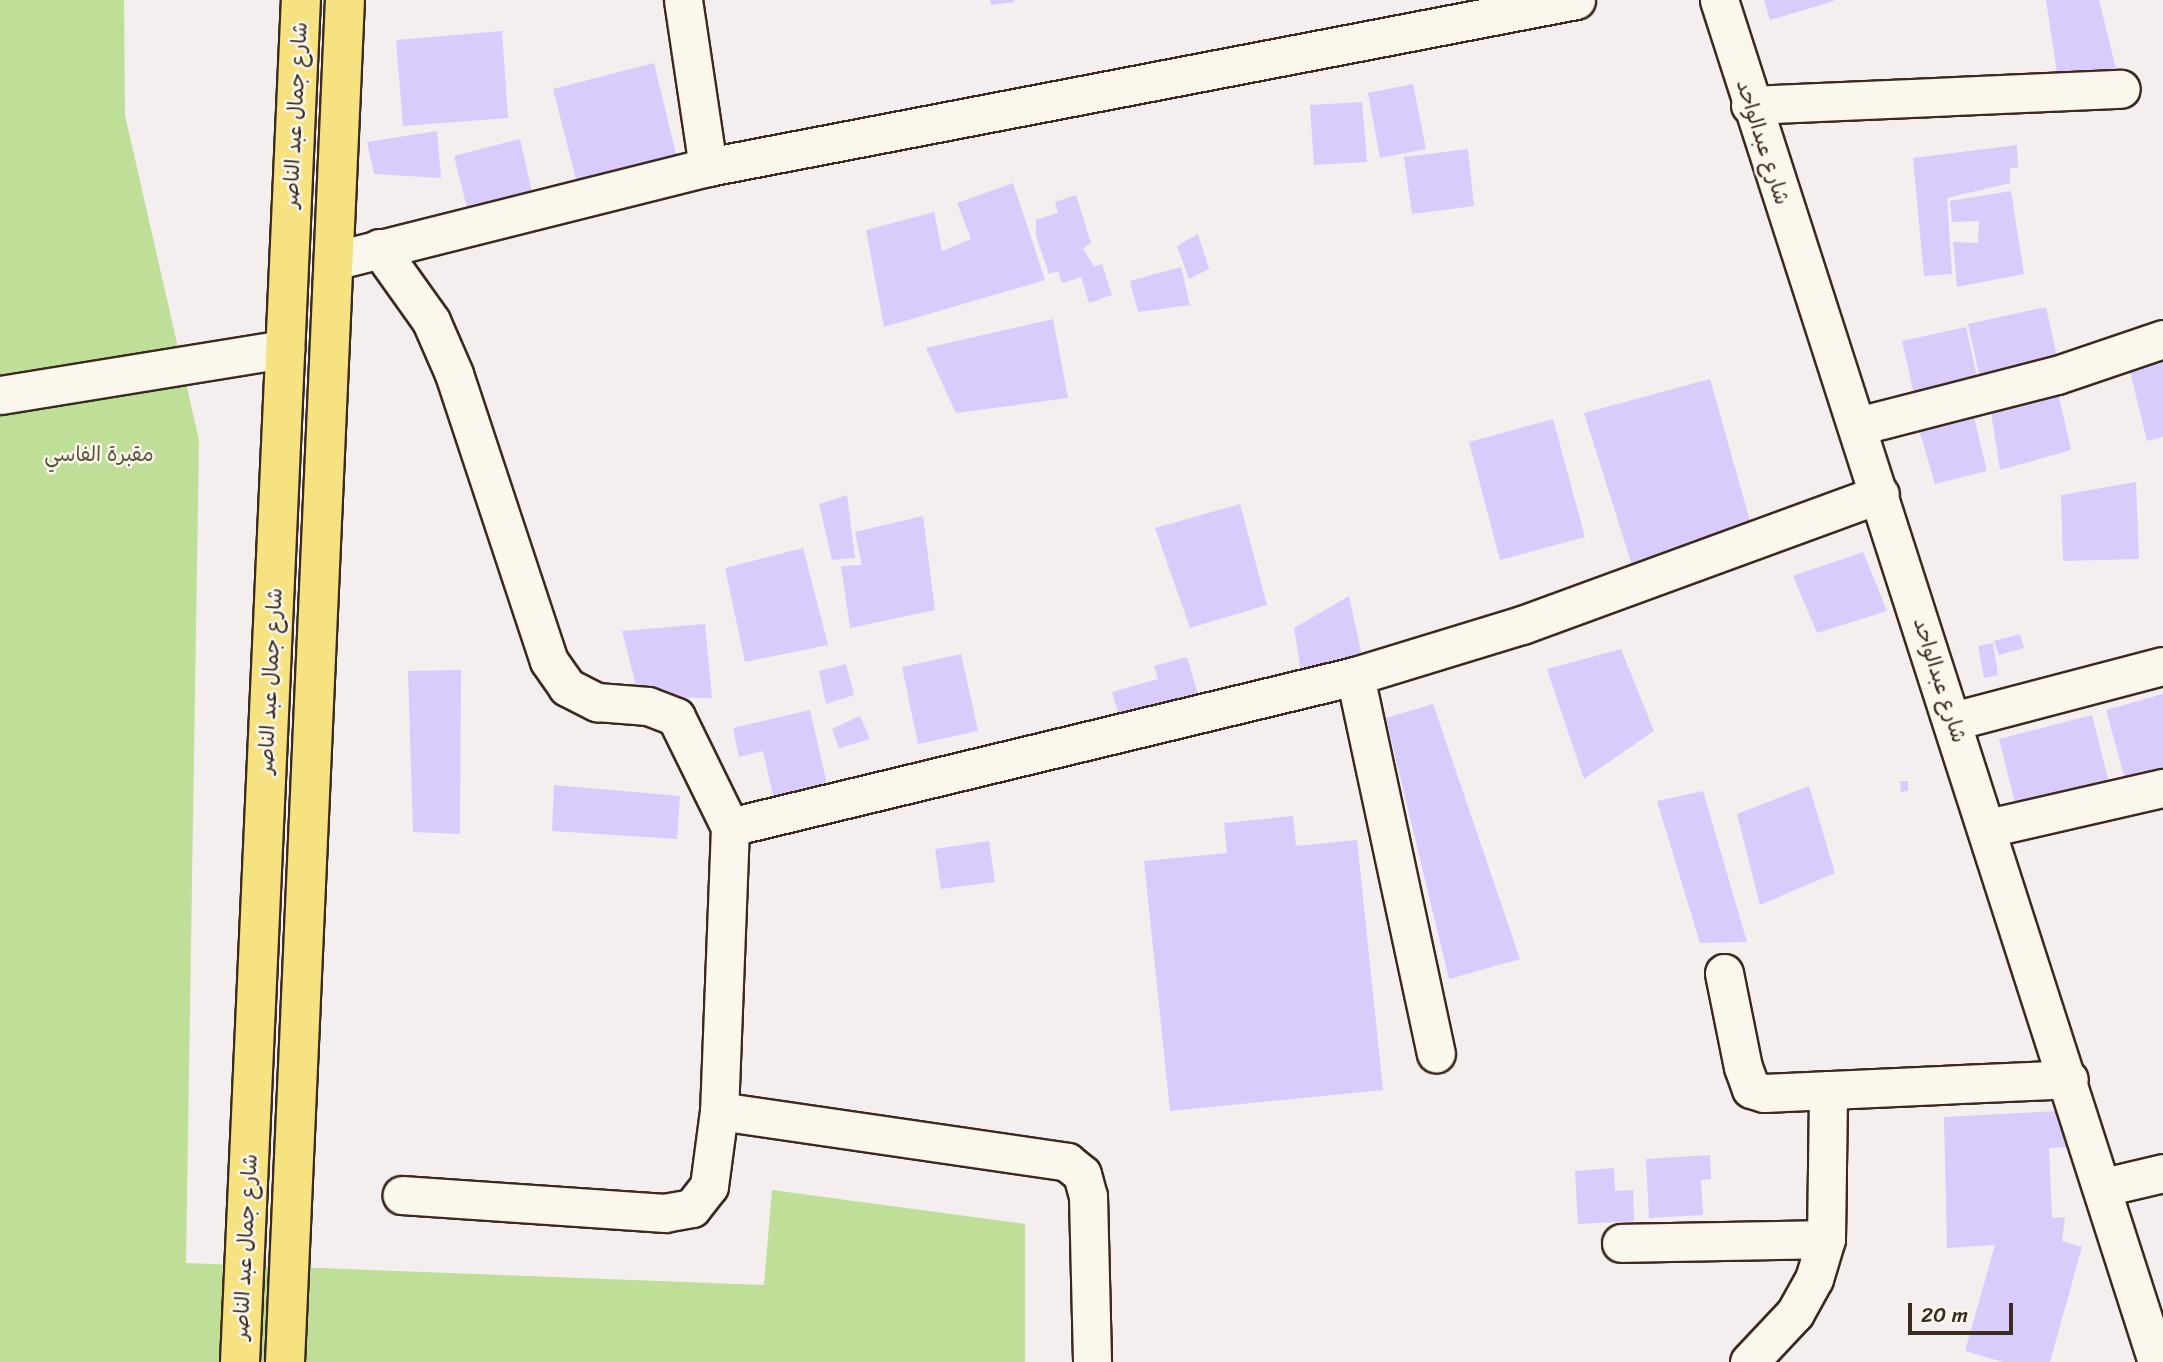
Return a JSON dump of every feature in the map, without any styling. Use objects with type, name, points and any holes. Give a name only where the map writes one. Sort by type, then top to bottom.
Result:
[{"type":"main road","name":"شارع جمال عبد الناصر","points":[[240,1362],[301,0]]},
{"type":"main road","name":"شارع جمال عبد الناصر","points":[[285,1362],[345,0]]},
{"type":"street","points":[[683,0],[708,167]]},
{"type":"street","points":[[333,261],[708,167],[1576,0]]},
{"type":"street","name":"شارع عبدالواحد","points":[[1719,0],[1750,105],[1858,426],[2105,1187],[2157,1362]]},
{"type":"street","points":[[1750,105],[2122,89]]},
{"type":"street","points":[[379,248],[440,342],[549,661],[567,687],[597,702],[648,706],[676,717],[730,827],[719,1111],[709,1186],[692,1208],[665,1213],[402,1195]]},
{"type":"street","points":[[1858,426],[2057,374],[2163,339]]},
{"type":"street","points":[[0,395],[285,349]]},
{"type":"street","points":[[730,827],[1355,676],[1522,625],[1880,494]]},
{"type":"street","points":[[1953,721],[2163,666]]},
{"type":"street","points":[[1355,676],[1436,1053]]},
{"type":"street","points":[[1988,828],[2163,788]]},
{"type":"street","points":[[1724,974],[1751,1089],[1828,1090],[2069,1080]]},
{"type":"street","points":[[1749,1362],[1795,1313],[1814,1279],[1826,1239],[1828,1090]]},
{"type":"street","points":[[719,1111],[1067,1162],[1082,1174],[1088,1196],[1092,1362]]},
{"type":"street","points":[[2105,1187],[2163,1173]]},
{"type":"street","points":[[1621,1243],[1826,1239]]},
{"type":"green space","name":"مقبرة الفاسي","points":[[0,0],[124,0],[125,115],[199,440],[186,1263],[764,1285],[772,1190],[1025,1224],[1025,1362],[0,1362]]},
{"type":"building","points":[[990,0],[1014,0],[1015,2],[991,5]]},
{"type":"building","points":[[1764,0],[1833,0],[1834,1],[1770,20]]},
{"type":"building","points":[[2046,0],[2099,0],[2121,89],[2060,92]]},
{"type":"building","points":[[502,31],[508,118],[403,126],[396,40]]},
{"type":"building","points":[[654,63],[677,158],[577,183],[553,89]]},
{"type":"building","points":[[1413,84],[1426,149],[1380,158],[1368,93]]},
{"type":"building","points":[[1362,102],[1367,162],[1314,165],[1310,105]]},
{"type":"building","points":[[437,131],[441,178],[374,174],[367,142]]},
{"type":"building","points":[[520,139],[532,192],[467,208],[454,156]]},
{"type":"building","points":[[2017,145],[2018,168],[2010,168],[2010,183],[1947,198],[1952,274],[1924,276],[1913,158]]},
{"type":"building","points":[[1468,149],[1474,206],[1412,214],[1404,157]]},
{"type":"building","points":[[1013,183],[1045,280],[884,327],[866,230],[934,212],[942,251],[971,239],[957,203]]},
{"type":"building","points":[[2011,191],[2024,274],[1957,287],[1953,242],[1978,243],[1979,221],[1952,222],[1950,201]]},
{"type":"building","points":[[1076,195],[1091,243],[1083,249],[1094,266],[1102,264],[1112,295],[1089,303],[1081,277],[1062,283],[1058,271],[1049,274],[1036,236],[1036,220],[1058,213],[1055,202]]},
{"type":"building","points":[[1198,234],[1209,269],[1189,279],[1177,246]]},
{"type":"building","points":[[1181,267],[1190,305],[1138,312],[1130,281]]},
{"type":"building","points":[[2046,307],[2059,366],[1981,383],[1968,324]]},
{"type":"building","points":[[1053,319],[1068,398],[956,413],[926,348]]},
{"type":"building","points":[[1966,327],[1979,386],[1915,399],[1902,341]]},
{"type":"building","points":[[2163,350],[2163,437],[2147,441],[2127,359]]},
{"type":"building","points":[[1710,379],[1754,535],[1636,578],[1584,413]]},
{"type":"building","points":[[2058,392],[2071,450],[2000,470],[1991,412]]},
{"type":"building","points":[[1973,413],[1987,471],[1935,484],[1917,423]]},
{"type":"building","points":[[1553,419],[1585,537],[1500,560],[1469,442]]},
{"type":"building","points":[[2136,482],[2139,559],[2063,561],[2061,495]]},
{"type":"building","points":[[847,495],[855,558],[832,560],[819,504]]},
{"type":"building","points":[[1240,504],[1267,605],[1190,628],[1155,528]]},
{"type":"building","points":[[923,516],[935,610],[850,628],[841,566],[862,565],[855,532]]},
{"type":"building","points":[[803,548],[828,645],[745,662],[725,568]]},
{"type":"building","points":[[1863,552],[1887,611],[1817,633],[1793,576]]},
{"type":"building","points":[[1349,596],[1362,656],[1301,672],[1294,628]]},
{"type":"building","points":[[705,624],[712,698],[639,697],[622,631]]},
{"type":"building","points":[[2020,634],[2024,648],[1999,655],[1994,641]]},
{"type":"building","points":[[1993,643],[1998,675],[1984,678],[1978,646]]},
{"type":"building","points":[[1621,649],[1654,731],[1584,779],[1547,669]]},
{"type":"building","points":[[961,654],[978,731],[918,744],[902,667]]},
{"type":"building","points":[[1187,657],[1202,708],[1123,728],[1112,692],[1158,679],[1154,666]]},
{"type":"building","points":[[846,664],[854,695],[826,704],[819,671]]},
{"type":"building","points":[[461,670],[460,834],[413,832],[408,671]]},
{"type":"building","points":[[2163,694],[2163,773],[2126,783],[2106,710]]},
{"type":"building","points":[[1433,704],[1520,959],[1449,979],[1386,718]]},
{"type":"building","points":[[810,710],[827,784],[773,796],[763,751],[739,757],[733,728]]},
{"type":"building","points":[[2092,715],[2110,787],[2017,811],[1999,739]]},
{"type":"building","points":[[860,716],[870,739],[839,748],[832,729]]},
{"type":"building","points":[[1900,781],[1908,781],[1908,791],[1901,792]]},
{"type":"building","points":[[554,785],[680,796],[677,839],[552,831]]},
{"type":"building","points":[[1809,786],[1835,873],[1760,905],[1737,814]]},
{"type":"building","points":[[1703,791],[1747,942],[1700,943],[1657,801]]},
{"type":"building","points":[[1293,816],[1296,846],[1357,840],[1383,1090],[1170,1111],[1144,861],[1227,853],[1224,823]]},
{"type":"building","points":[[989,841],[995,882],[941,889],[935,849]]},
{"type":"building","points":[[2058,1111],[2069,1147],[2049,1148],[2052,1218],[2065,1217],[2062,1241],[2082,1247],[2050,1362],[2003,1362],[1965,1351],[1995,1245],[1947,1248],[1944,1117]]},
{"type":"building","points":[[1710,1155],[1711,1179],[1701,1180],[1703,1215],[1649,1218],[1646,1159]]},
{"type":"building","points":[[1614,1168],[1615,1191],[1633,1190],[1634,1221],[1578,1224],[1575,1171]]}]
